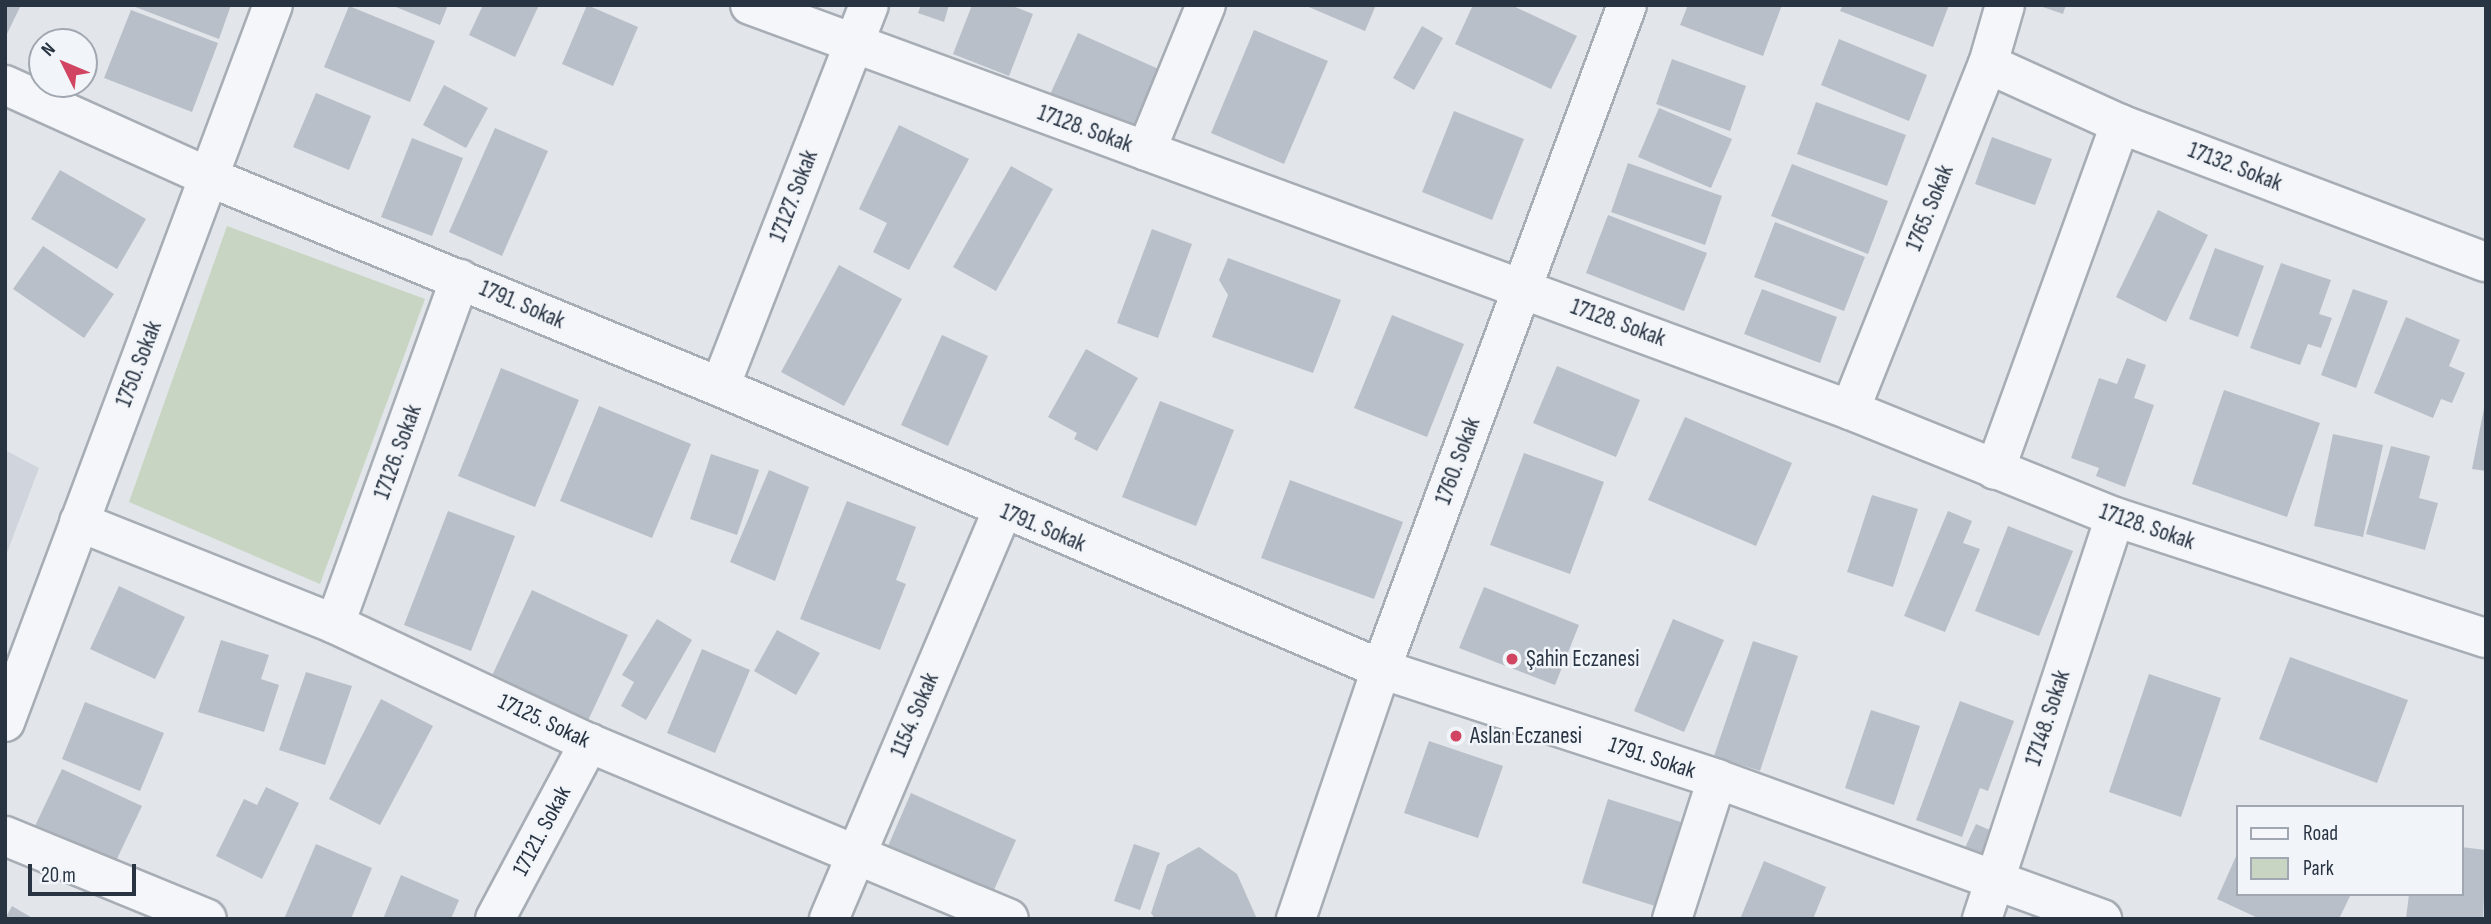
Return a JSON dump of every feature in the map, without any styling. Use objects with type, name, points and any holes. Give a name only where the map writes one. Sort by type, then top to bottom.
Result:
[{"type":"street","name":"1750. Sokak","points":[[5,722],[273,5]]},
{"type":"street","name":"17128. Sokak","points":[[750,5],[852,46],[1522,287],[1850,410],[2115,517],[2486,638]]},
{"type":"street","name":"17127. Sokak","points":[[720,387],[869,5]]},
{"type":"street","points":[[1146,151],[1206,5]]},
{"type":"street","name":"1760. Sokak","points":[[1296,919],[1381,669],[1628,5]]},
{"type":"street","name":"1765. Sokak","points":[[1850,410],[1988,64],[2005,5]]},
{"type":"street","name":"17132. Sokak","points":[[1988,64],[2120,124],[2486,262]]},
{"type":"street","name":"1791. Sokak","points":[[5,85],[209,177],[720,387],[1003,511],[1381,669],[1717,779],[1995,877],[2102,919]]},
{"type":"street","points":[[1995,470],[2120,124]]},
{"type":"street","name":"17126. Sokak","points":[[335,624],[460,279]]},
{"type":"street","name":"1154. Sokak","points":[[829,919],[1003,511]]},
{"type":"street","name":"17148. Sokak","points":[[1982,919],[2115,517]]},
{"type":"street","name":"17125. Sokak","points":[[79,523],[335,624],[589,743],[1009,919]]},
{"type":"street","name":"17121. Sokak","points":[[495,919],[589,743]]},
{"type":"street","points":[[1672,919],[1717,779]]},
{"type":"street","points":[[5,836],[207,919]]},
{"type":"shaded area","points":[[5,450],[39,468],[5,558]]},
{"type":"green space","points":[[227,226],[425,299],[320,584],[129,502]]},
{"type":"building","points":[[5,5],[21,5],[5,38]]},
{"type":"building","points":[[130,5],[231,5],[219,39]]},
{"type":"building","points":[[391,5],[448,5],[440,25]]},
{"type":"building","points":[[483,5],[539,5],[515,57],[469,35]]},
{"type":"building","points":[[587,5],[638,27],[613,86],[562,64]]},
{"type":"building","points":[[921,5],[949,5],[944,22],[918,13]]},
{"type":"building","points":[[972,5],[1010,5],[1033,14],[1009,76],[953,54]]},
{"type":"building","points":[[1304,5],[1376,5],[1365,31]]},
{"type":"building","points":[[1473,5],[1511,5],[1577,36],[1551,89],[1455,44]]},
{"type":"building","points":[[1688,5],[1782,5],[1763,56],[1680,25]]},
{"type":"building","points":[[1843,5],[1949,5],[1933,47],[1840,11]]},
{"type":"building","points":[[2037,5],[2066,5],[2063,14]]},
{"type":"building","points":[[349,6],[435,41],[410,102],[324,67]]},
{"type":"building","points":[[131,10],[218,43],[192,112],[104,78]]},
{"type":"building","points":[[1422,26],[1443,38],[1414,90],[1393,78]]},
{"type":"building","points":[[1254,30],[1328,61],[1284,164],[1211,133]]},
{"type":"building","points":[[1078,33],[1163,71],[1132,139],[1047,101]]},
{"type":"building","points":[[1839,39],[1927,75],[1909,121],[1821,85]]},
{"type":"building","points":[[1672,59],[1746,86],[1730,131],[1656,104]]},
{"type":"building","points":[[444,85],[488,108],[466,148],[423,125]]},
{"type":"building","points":[[316,93],[371,116],[349,170],[293,147]]},
{"type":"building","points":[[1816,102],[1906,135],[1887,186],[1797,154]]},
{"type":"building","points":[[1659,108],[1732,139],[1711,188],[1638,157]]},
{"type":"building","points":[[1454,111],[1524,139],[1492,220],[1422,192]]},
{"type":"building","points":[[899,125],[969,159],[909,270],[873,252],[887,223],[859,209]]},
{"type":"building","points":[[495,128],[548,151],[502,256],[449,232]]},
{"type":"building","points":[[1992,137],[2052,159],[2035,205],[1975,184]]},
{"type":"building","points":[[412,138],[463,158],[432,236],[381,217]]},
{"type":"building","points":[[1628,163],[1722,196],[1705,245],[1611,212]]},
{"type":"building","points":[[1792,164],[1888,201],[1868,254],[1771,216]]},
{"type":"building","points":[[1011,166],[1053,189],[996,291],[953,267]]},
{"type":"building","points":[[60,170],[146,219],[117,269],[31,219]]},
{"type":"building","points":[[2158,210],[2208,235],[2166,322],[2116,297]]},
{"type":"building","points":[[1608,215],[1707,253],[1684,311],[1586,273]]},
{"type":"building","points":[[1775,222],[1865,257],[1844,311],[1754,277]]},
{"type":"building","points":[[1152,229],[1192,244],[1158,338],[1117,323]]},
{"type":"building","points":[[43,246],[114,294],[84,338],[13,289]]},
{"type":"building","points":[[2215,248],[2264,266],[2238,337],[2189,319]]},
{"type":"building","points":[[1228,258],[1341,300],[1313,373],[1212,337],[1228,295],[1219,280]]},
{"type":"building","points":[[2281,263],[2331,280],[2319,314],[2332,318],[2321,348],[2308,344],[2300,365],[2250,348]]},
{"type":"building","points":[[839,265],[902,299],[844,406],[781,372]]},
{"type":"building","points":[[1762,289],[1837,317],[1820,363],[1744,334]]},
{"type":"building","points":[[2353,289],[2388,301],[2356,388],[2321,375]]},
{"type":"building","points":[[1392,315],[1464,344],[1427,437],[1354,408]]},
{"type":"building","points":[[2406,317],[2460,340],[2449,366],[2465,373],[2452,403],[2441,399],[2433,418],[2374,393]]},
{"type":"building","points":[[942,335],[988,356],[948,446],[901,425]]},
{"type":"building","points":[[1086,349],[1138,378],[1097,451],[1074,439],[1077,433],[1048,417]]},
{"type":"building","points":[[2127,358],[2146,365],[2134,398],[2154,405],[2125,487],[2096,476],[2099,468],[2071,458],[2099,378],[2117,384]]},
{"type":"building","points":[[1557,366],[1640,400],[1616,457],[1533,423]]},
{"type":"building","points":[[501,368],[579,400],[535,507],[458,476]]},
{"type":"building","points":[[2224,390],[2320,423],[2287,517],[2192,484]]},
{"type":"building","points":[[2486,398],[2486,471],[2472,469]]},
{"type":"building","points":[[1160,401],[1234,430],[1196,526],[1122,497]]},
{"type":"building","points":[[599,406],[691,444],[652,538],[560,501]]},
{"type":"building","points":[[1685,417],[1792,463],[1756,546],[1648,500]]},
{"type":"building","points":[[2333,434],[2383,445],[2363,537],[2314,526]]},
{"type":"building","points":[[2391,446],[2430,456],[2419,498],[2438,503],[2425,550],[2366,534]]},
{"type":"building","points":[[1524,453],[1604,482],[1570,574],[1490,545]]},
{"type":"building","points":[[711,454],[759,470],[737,535],[690,519]]},
{"type":"building","points":[[769,470],[809,487],[775,581],[730,562]]},
{"type":"building","points":[[1290,480],[1403,522],[1374,599],[1261,558]]},
{"type":"building","points":[[1872,495],[1918,509],[1893,587],[1847,572]]},
{"type":"building","points":[[847,501],[916,527],[896,580],[906,584],[880,650],[800,619]]},
{"type":"building","points":[[448,511],[515,536],[471,651],[404,625]]},
{"type":"building","points":[[1948,511],[1972,521],[1963,543],[1980,549],[1945,632],[1904,616]]},
{"type":"building","points":[[2008,526],[2073,551],[2039,636],[1975,611]]},
{"type":"building","points":[[119,586],[185,617],[155,679],[90,649]]},
{"type":"building","points":[[1484,587],[1579,625],[1555,685],[1459,648]]},
{"type":"building","points":[[532,590],[628,635],[585,727],[489,682]]},
{"type":"building","points":[[657,619],[692,640],[646,720],[621,706],[634,682],[622,675]]},
{"type":"building","points":[[1673,619],[1724,640],[1684,732],[1634,711]]},
{"type":"building","points":[[777,630],[820,653],[796,695],[754,671]]},
{"type":"building","points":[[221,640],[269,655],[261,679],[279,685],[264,732],[198,712]]},
{"type":"building","points":[[1753,641],[1798,656],[1760,771],[1714,756]]},
{"type":"building","points":[[702,649],[750,670],[715,753],[667,733]]},
{"type":"building","points":[[2290,657],[2408,700],[2377,783],[2259,739]]},
{"type":"building","points":[[306,672],[352,686],[325,765],[279,750]]},
{"type":"building","points":[[2149,674],[2221,698],[2181,817],[2109,792]]},
{"type":"building","points":[[381,699],[433,726],[380,825],[329,799]]},
{"type":"building","points":[[1960,701],[2014,721],[1988,791],[1980,788],[1962,837],[1916,820]]},
{"type":"building","points":[[85,702],[164,733],[140,791],[62,759]]},
{"type":"building","points":[[1871,710],[1920,726],[1894,805],[1845,788]]},
{"type":"building","points":[[1429,741],[1503,766],[1478,838],[1404,813]]},
{"type":"building","points":[[62,769],[142,806],[114,865],[34,828]]},
{"type":"building","points":[[266,787],[299,803],[262,879],[216,856],[244,799],[257,805]]},
{"type":"building","points":[[911,793],[1016,840],[990,899],[885,853]]},
{"type":"building","points":[[1608,799],[1681,822],[1655,906],[1582,883]]},
{"type":"building","points":[[1976,824],[1999,834],[1987,860],[1964,850]]},
{"type":"building","points":[[316,844],[372,868],[351,919],[284,919]]},
{"type":"building","points":[[1134,844],[1160,853],[1140,910],[1114,901]]},
{"type":"building","points":[[1199,847],[1237,874],[1257,919],[1155,919],[1151,913],[1167,865]]},
{"type":"building","points":[[2463,847],[2486,850],[2483,919],[2406,919],[2409,896],[2463,896]]},
{"type":"building","points":[[2236,856],[2236,896],[2350,896],[2339,919],[2260,919],[2217,899]]},
{"type":"building","points":[[1764,861],[1826,887],[1813,919],[1740,919]]},
{"type":"building","points":[[401,875],[459,900],[451,919],[383,919]]},
{"type":"building","points":[[12,906],[34,919],[5,919]]},
{"type":"place","name":"Şahin Eczanesi","points":[[1512,659]]},
{"type":"place","name":"Aslan Eczanesi","points":[[1456,736]]}]
